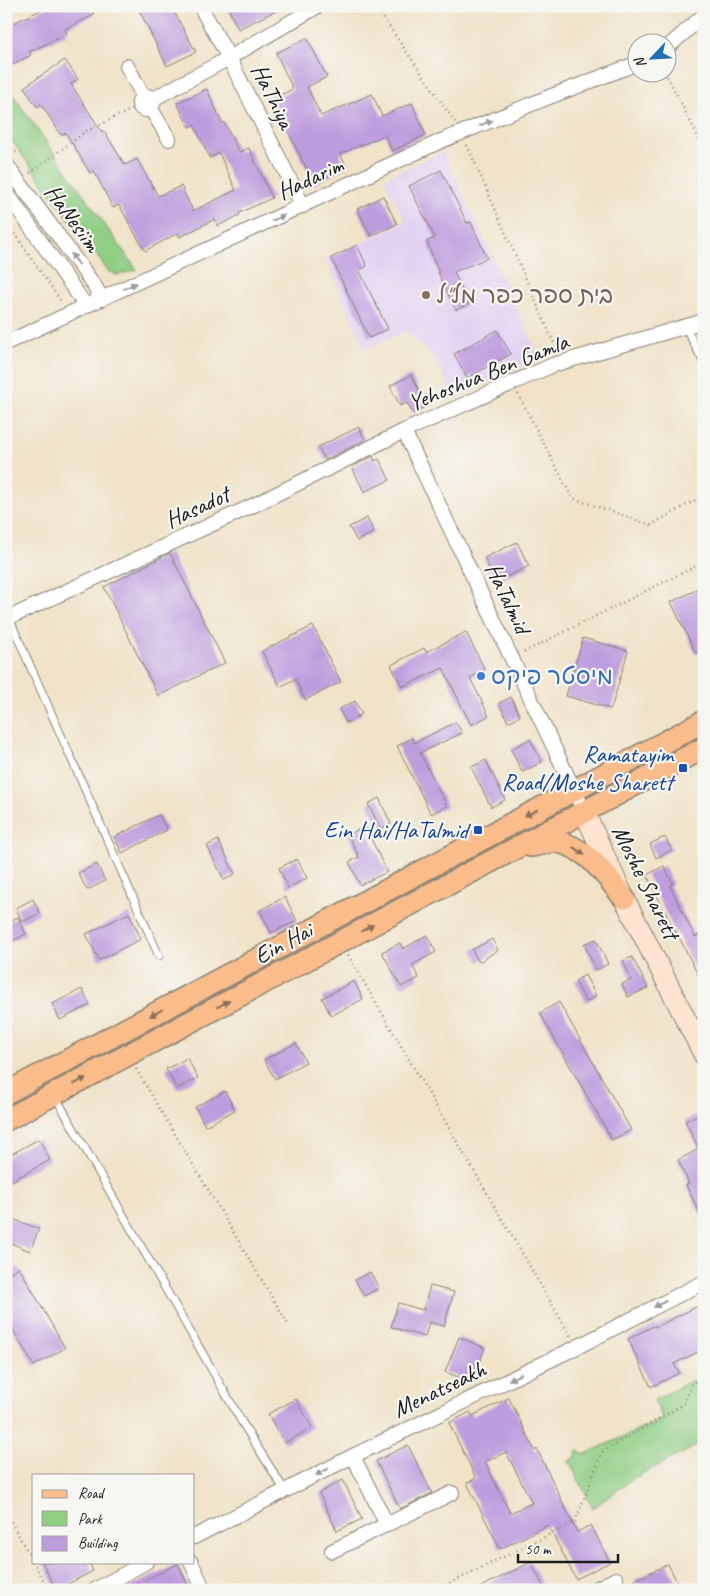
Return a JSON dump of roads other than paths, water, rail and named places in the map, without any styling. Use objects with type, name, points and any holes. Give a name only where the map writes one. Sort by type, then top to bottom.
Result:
[{"type":"main road","name":"Ein Hai","points":[[6,1093],[704,721]]},
{"type":"main road","name":"Ein Hai","points":[[6,1120],[704,748]]},
{"type":"main road","points":[[516,848],[557,842],[579,849],[624,898]]},
{"type":"street","name":"HaThiya","points":[[200,6],[229,58],[303,206]]},
{"type":"street","points":[[147,102],[229,58],[318,6]]},
{"type":"street","points":[[678,38],[704,15]]},
{"type":"street","points":[[127,66],[169,138]]},
{"type":"street","name":"Hadarim","points":[[6,343],[462,133],[628,67]]},
{"type":"street","name":"HaNesiim","points":[[6,164],[102,299]]},
{"type":"street","name":"HaNesiim","points":[[6,192],[86,306]]},
{"type":"street","name":"Yehoshua Ben Gamla","points":[[404,431],[553,365],[704,321]]},
{"type":"street","name":"Hasadot","points":[[7,619],[252,506],[404,431]]},
{"type":"street","name":"HaTalmid","points":[[404,431],[584,811]]},
{"type":"street","name":"Moshe Sharett","points":[[584,811],[624,898],[698,1027],[704,1055]]},
{"type":"street","name":"Menatseakh","points":[[195,1536],[704,1282]]},
{"type":"street","points":[[353,1456],[387,1525]]},
{"type":"street","points":[[332,1551],[452,1493]]},
{"type":"street","points":[[95,1590],[142,1564]]},
{"type":"street","points":[[192,1564],[204,1590]]},
{"type":"street","points":[[594,1590],[616,1580]]},
{"type":"lane","points":[[685,326],[704,363]]},
{"type":"lane","points":[[7,619],[159,956]]},
{"type":"lane","points":[[54,1094],[243,1424],[285,1491]]},
{"type":"place","name":"בית ספר כפר מל\"ל","points":[[426,295]]},
{"type":"place","name":"מיסטר פיקס","points":[[481,676]]},
{"type":"place","name":"Ramatayim Road/Moshe Sharett","points":[[683,768]]},
{"type":"place","name":"Ein Hai/HaTalmid","points":[[478,830]]}]
